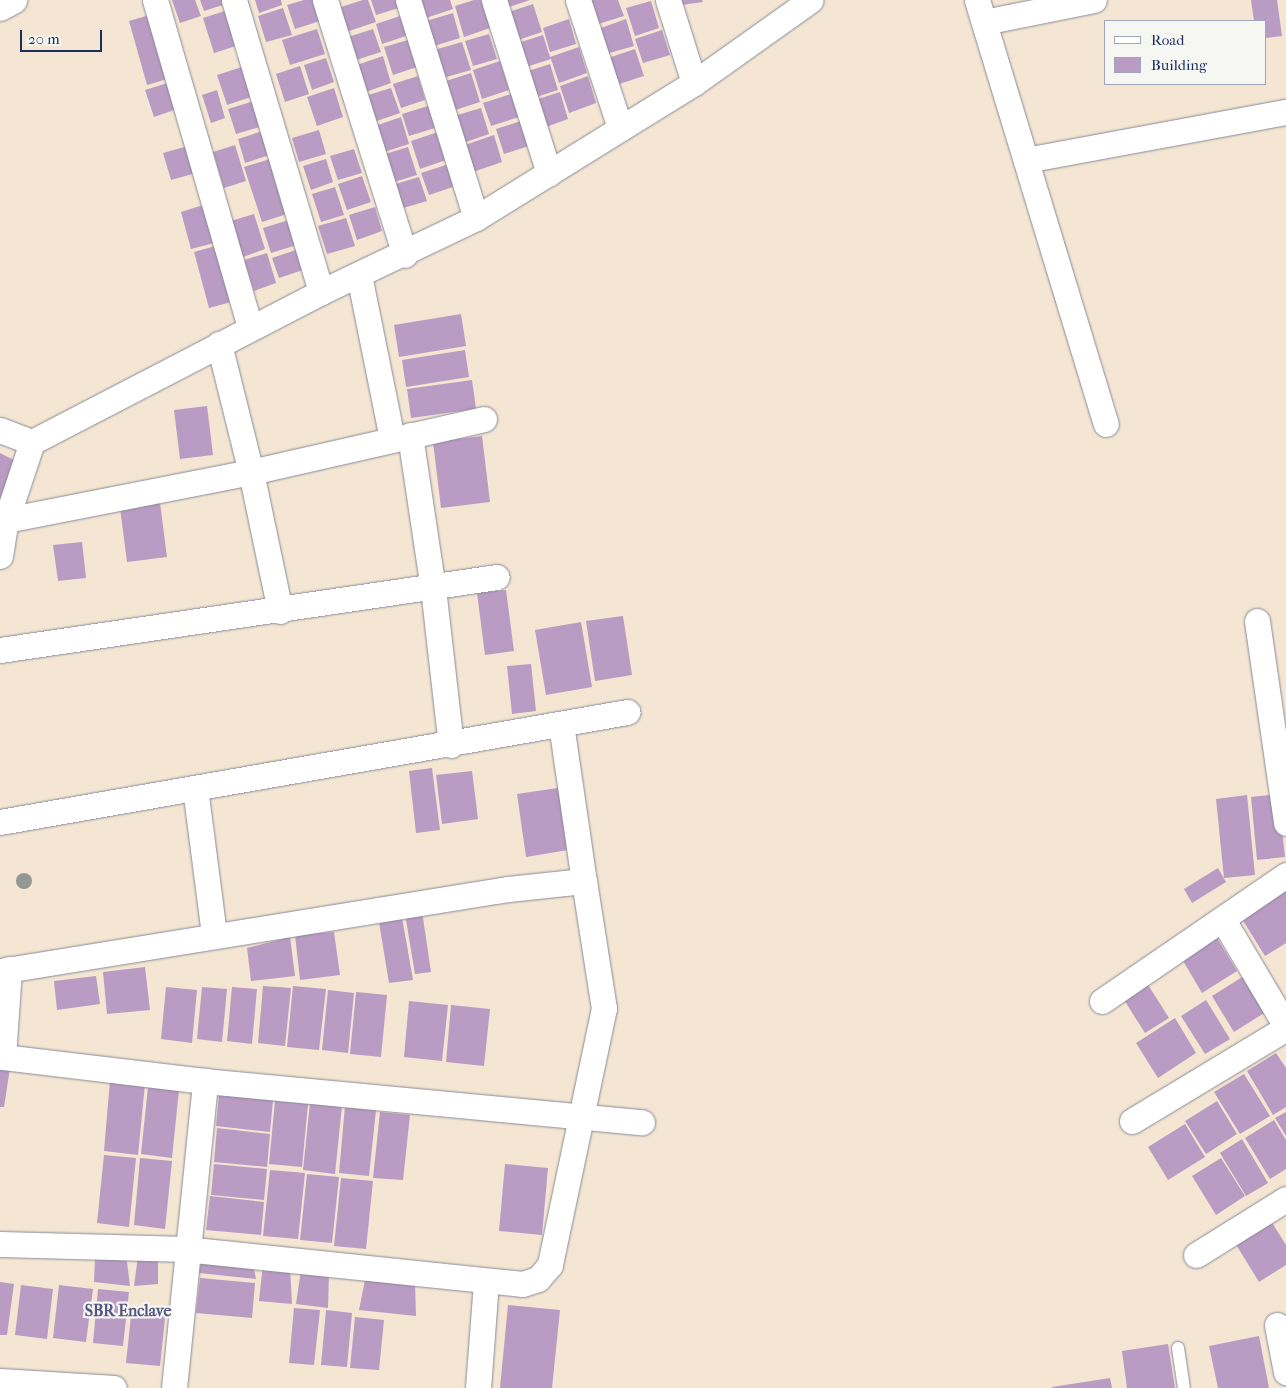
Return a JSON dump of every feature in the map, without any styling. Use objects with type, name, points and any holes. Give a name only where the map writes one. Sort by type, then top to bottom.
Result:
[{"type":"street","points":[[0,7],[13,0]]},
{"type":"street","points":[[154,0],[250,328]]},
{"type":"street","points":[[234,0],[321,292]]},
{"type":"street","points":[[325,0],[405,255]]},
{"type":"street","points":[[408,0],[476,218]]},
{"type":"street","points":[[494,0],[549,173]]},
{"type":"street","points":[[578,0],[620,128]]},
{"type":"street","points":[[668,0],[694,83]]},
{"type":"street","points":[[0,556],[6,520],[32,442],[321,292],[405,255],[476,218],[694,83],[811,0]]},
{"type":"street","points":[[1094,0],[980,11],[1106,424]]},
{"type":"street","points":[[1026,160],[1286,112]]},
{"type":"street","points":[[359,275],[401,437],[433,588],[451,745]]},
{"type":"street","points":[[219,344],[251,472],[280,611]]},
{"type":"street","points":[[6,520],[251,472],[484,418]]},
{"type":"street","points":[[0,430],[32,442]]},
{"type":"street","points":[[0,650],[280,611],[497,577]]},
{"type":"street","points":[[1257,621],[1286,823]]},
{"type":"street","points":[[0,822],[451,745],[627,712]]},
{"type":"street","points":[[0,1244],[187,1249],[404,1270],[486,1282],[523,1284],[538,1279],[550,1265],[604,1008],[561,724]]},
{"type":"street","points":[[195,788],[214,934]]},
{"type":"street","points":[[1102,1001],[1223,920],[1286,875]]},
{"type":"street","points":[[584,881],[508,889],[214,934],[4,970],[3,1057],[205,1082],[642,1122]]},
{"type":"street","points":[[1132,1121],[1286,1027],[1223,920]]},
{"type":"street","points":[[174,1388],[205,1082]]},
{"type":"street","points":[[1196,1255],[1286,1199]]},
{"type":"street","points":[[478,1388],[486,1282]]},
{"type":"street","points":[[1277,1325],[1286,1372]]},
{"type":"street","points":[[0,1381],[114,1388]]},
{"type":"lane","points":[[1178,1348],[1184,1388]]},
{"type":"building","points":[[172,0],[195,0],[201,16],[180,23]]},
{"type":"building","points":[[200,0],[225,0],[226,4],[204,11]]},
{"type":"building","points":[[255,0],[281,0],[282,5],[259,13]]},
{"type":"building","points":[[304,0],[313,0],[320,21],[295,29],[287,5]]},
{"type":"building","points":[[368,0],[376,22],[346,32],[338,8]]},
{"type":"building","points":[[371,0],[399,0],[402,7],[376,15]]},
{"type":"building","points":[[420,0],[450,0],[453,9],[426,18]]},
{"type":"building","points":[[474,0],[481,0],[490,28],[464,37],[455,6]]},
{"type":"building","points":[[506,0],[530,0],[509,7]]},
{"type":"building","points":[[587,0],[618,0],[624,16],[595,25]]},
{"type":"building","points":[[673,0],[702,0],[703,2],[674,6]]},
{"type":"building","points":[[1251,0],[1277,0],[1282,36],[1266,38],[1266,20],[1254,20]]},
{"type":"building","points":[[651,1],[659,28],[635,36],[626,8]]},
{"type":"building","points":[[533,4],[542,32],[518,40],[509,12]]},
{"type":"building","points":[[283,8],[292,35],[266,42],[258,16]]},
{"type":"building","points":[[228,10],[239,45],[214,53],[203,18]]},
{"type":"building","points":[[453,13],[460,38],[434,46],[426,21]]},
{"type":"building","points":[[153,14],[171,78],[147,85],[129,21]]},
{"type":"building","points":[[400,16],[406,36],[382,44],[376,24]]},
{"type":"building","points":[[569,19],[576,44],[550,52],[543,28]]},
{"type":"building","points":[[626,19],[634,46],[606,54],[598,29]]},
{"type":"building","points":[[317,29],[325,54],[290,65],[282,40]]},
{"type":"building","points":[[373,29],[381,52],[356,60],[348,37]]},
{"type":"building","points":[[662,30],[670,55],[643,63],[635,39]]},
{"type":"building","points":[[489,34],[497,59],[473,66],[465,41]]},
{"type":"building","points":[[543,35],[550,57],[579,47],[587,73],[559,83],[551,59],[526,67],[518,43]]},
{"type":"building","points":[[408,40],[417,67],[393,75],[384,47]]},
{"type":"building","points":[[462,42],[471,70],[443,78],[434,50]]},
{"type":"building","points":[[635,49],[644,76],[616,85],[608,58]]},
{"type":"building","points":[[383,56],[391,83],[363,93],[354,66]]},
{"type":"building","points":[[326,58],[334,82],[312,90],[304,65]]},
{"type":"building","points":[[500,61],[509,90],[482,99],[473,70]]},
{"type":"building","points":[[550,64],[558,90],[533,98],[525,72]]},
{"type":"building","points":[[245,66],[254,96],[227,105],[217,75]]},
{"type":"building","points":[[300,66],[309,94],[285,102],[276,74]]},
{"type":"building","points":[[471,73],[480,102],[452,111],[443,82]]},
{"type":"building","points":[[418,76],[425,100],[401,108],[393,84]]},
{"type":"building","points":[[588,76],[596,103],[569,113],[560,86]]},
{"type":"building","points":[[171,82],[180,108],[154,117],[145,90]]},
{"type":"building","points":[[334,88],[343,117],[317,126],[307,97]]},
{"type":"building","points":[[391,88],[400,113],[374,122],[365,96]]},
{"type":"building","points":[[217,90],[225,118],[211,123],[202,95]]},
{"type":"building","points":[[560,92],[568,119],[543,128],[535,100]]},
{"type":"building","points":[[511,94],[519,117],[491,126],[483,103]]},
{"type":"building","points":[[254,101],[263,126],[236,134],[228,109]]},
{"type":"building","points":[[428,106],[435,128],[409,136],[402,114]]},
{"type":"building","points":[[481,108],[489,134],[463,143],[454,116]]},
{"type":"building","points":[[401,117],[409,144],[381,153],[372,127]]},
{"type":"building","points":[[524,120],[532,145],[504,154],[496,129]]},
{"type":"building","points":[[266,130],[273,154],[245,163],[238,139]]},
{"type":"building","points":[[319,130],[326,154],[299,162],[292,138]]},
{"type":"building","points":[[438,132],[446,160],[420,169],[411,141]]},
{"type":"building","points":[[494,135],[502,162],[473,172],[465,145]]},
{"type":"building","points":[[235,145],[246,181],[224,188],[213,152]]},
{"type":"building","points":[[188,146],[196,173],[171,180],[163,153]]},
{"type":"building","points":[[408,147],[417,175],[394,182],[385,154]]},
{"type":"building","points":[[354,149],[362,173],[338,180],[330,156]]},
{"type":"building","points":[[273,158],[290,213],[262,222],[244,167]]},
{"type":"building","points":[[326,159],[333,182],[311,190],[303,166]]},
{"type":"building","points":[[449,164],[456,186],[429,195],[421,173]]},
{"type":"building","points":[[362,176],[371,202],[347,210],[338,184]]},
{"type":"building","points":[[419,177],[427,201],[400,209],[392,185]]},
{"type":"building","points":[[335,187],[344,215],[321,222],[312,194]]},
{"type":"building","points":[[203,205],[214,243],[191,249],[181,212]]},
{"type":"building","points":[[375,207],[382,231],[357,240],[349,215]]},
{"type":"building","points":[[254,214],[265,249],[243,257],[231,221]]},
{"type":"building","points":[[346,218],[355,246],[327,254],[318,226]]},
{"type":"building","points":[[292,219],[300,244],[271,253],[263,228]]},
{"type":"building","points":[[219,245],[235,301],[209,308],[194,252]]},
{"type":"building","points":[[302,248],[309,268],[279,278],[272,258]]},
{"type":"building","points":[[267,253],[276,283],[254,291],[244,260]]},
{"type":"building","points":[[461,314],[466,346],[399,357],[394,325]]},
{"type":"building","points":[[465,350],[469,377],[406,387],[402,360]]},
{"type":"building","points":[[472,380],[476,409],[411,418],[407,389]]},
{"type":"building","points":[[207,406],[213,455],[180,459],[174,410]]},
{"type":"building","points":[[482,436],[490,502],[441,508],[433,442]]},
{"type":"building","points":[[0,453],[22,464],[0,510]]},
{"type":"building","points":[[159,495],[167,557],[127,562],[119,500]]},
{"type":"building","points":[[82,542],[86,578],[58,581],[53,545]]},
{"type":"building","points":[[506,590],[514,651],[485,655],[477,593]]},
{"type":"building","points":[[623,616],[632,675],[595,681],[586,621]]},
{"type":"building","points":[[581,622],[592,687],[546,695],[535,630]]},
{"type":"building","points":[[531,664],[536,711],[512,714],[507,666]]},
{"type":"building","points":[[432,768],[440,830],[416,833],[409,771]]},
{"type":"building","points":[[472,771],[478,819],[442,824],[436,775]]},
{"type":"building","points":[[564,787],[574,849],[526,857],[517,794]]},
{"type":"building","points":[[1278,794],[1285,857],[1257,860],[1251,797]]},
{"type":"building","points":[[1247,795],[1255,875],[1224,878],[1216,799]]},
{"type":"building","points":[[1218,868],[1226,882],[1192,903],[1184,889]]},
{"type":"building","points":[[1286,891],[1286,943],[1265,956],[1242,919]]},
{"type":"building","points":[[400,906],[413,980],[389,983],[377,910]]},
{"type":"building","points":[[422,911],[431,972],[415,974],[405,914]]},
{"type":"building","points":[[334,932],[340,975],[300,980],[295,935]]},
{"type":"building","points":[[290,937],[295,976],[251,981],[247,948]]},
{"type":"building","points":[[1217,938],[1237,971],[1202,993],[1182,959]]},
{"type":"building","points":[[145,967],[150,1010],[107,1014],[103,972]]},
{"type":"building","points":[[1247,974],[1269,1010],[1234,1032],[1212,996]]},
{"type":"building","points":[[96,976],[100,1004],[57,1010],[54,981]]},
{"type":"building","points":[[1145,980],[1169,1018],[1145,1033],[1121,995]]},
{"type":"building","points":[[263,986],[291,988],[285,1046],[258,1043]]},
{"type":"building","points":[[293,986],[326,989],[319,1050],[287,1047]]},
{"type":"building","points":[[166,987],[197,990],[192,1043],[161,1039]]},
{"type":"building","points":[[202,987],[227,989],[222,1042],[197,1039]]},
{"type":"building","points":[[232,987],[257,989],[252,1044],[227,1041]]},
{"type":"building","points":[[328,990],[354,993],[348,1053],[322,1050]]},
{"type":"building","points":[[356,992],[387,995],[381,1057],[350,1054]]},
{"type":"building","points":[[1206,1000],[1230,1039],[1205,1054],[1181,1016]]},
{"type":"building","points":[[409,1001],[448,1005],[442,1061],[404,1057]]},
{"type":"building","points":[[451,1005],[490,1009],[484,1066],[446,1062]]},
{"type":"building","points":[[1175,1018],[1196,1053],[1158,1078],[1136,1043]]},
{"type":"building","points":[[1276,1053],[1286,1068],[1286,1107],[1273,1115],[1247,1071]]},
{"type":"building","points":[[0,1066],[10,1068],[4,1107],[0,1107]]},
{"type":"building","points":[[1244,1074],[1270,1116],[1240,1134],[1214,1092]]},
{"type":"building","points":[[110,1080],[145,1084],[138,1155],[104,1151]]},
{"type":"building","points":[[148,1087],[179,1090],[172,1158],[141,1154]]},
{"type":"building","points":[[219,1094],[273,1100],[270,1132],[216,1126]]},
{"type":"building","points":[[275,1101],[308,1104],[302,1167],[269,1164]]},
{"type":"building","points":[[1217,1101],[1237,1134],[1206,1154],[1185,1121]]},
{"type":"building","points":[[310,1103],[342,1106],[335,1174],[303,1170]]},
{"type":"building","points":[[345,1106],[376,1110],[369,1176],[339,1173]]},
{"type":"building","points":[[380,1112],[410,1115],[403,1180],[373,1178]]},
{"type":"building","points":[[1286,1112],[1286,1136],[1275,1118]]},
{"type":"building","points":[[1274,1120],[1286,1140],[1286,1169],[1270,1179],[1245,1138]]},
{"type":"building","points":[[1185,1124],[1205,1157],[1168,1180],[1148,1147]]},
{"type":"building","points":[[217,1128],[270,1134],[267,1167],[214,1162]]},
{"type":"building","points":[[1242,1139],[1268,1183],[1246,1196],[1220,1153]]},
{"type":"building","points":[[104,1155],[136,1158],[129,1227],[97,1223]]},
{"type":"building","points":[[140,1158],[172,1161],[165,1229],[134,1225]]},
{"type":"building","points":[[1221,1158],[1245,1196],[1216,1215],[1192,1176]]},
{"type":"building","points":[[214,1164],[267,1169],[264,1200],[211,1195]]},
{"type":"building","points":[[505,1164],[548,1168],[542,1235],[499,1231]]},
{"type":"building","points":[[270,1170],[305,1173],[298,1239],[263,1236]]},
{"type":"building","points":[[307,1174],[339,1177],[332,1243],[300,1240]]},
{"type":"building","points":[[341,1178],[373,1181],[366,1249],[334,1246]]},
{"type":"building","points":[[210,1196],[264,1202],[261,1235],[206,1230]]},
{"type":"building","points":[[1271,1221],[1286,1245],[1286,1265],[1259,1282],[1235,1243]]},
{"type":"building","points":[[126,1254],[130,1286],[94,1282],[95,1258]]},
{"type":"building","points":[[138,1256],[158,1258],[158,1284],[134,1286]]},
{"type":"building","points":[[202,1258],[253,1264],[256,1279],[199,1273]]},
{"type":"building","points":[[263,1264],[290,1267],[292,1304],[259,1301]]},
{"type":"building","points":[[301,1270],[329,1273],[328,1308],[296,1304]]},
{"type":"building","points":[[366,1275],[415,1283],[416,1316],[359,1310]]},
{"type":"building","points":[[200,1278],[255,1283],[252,1318],[196,1313]]},
{"type":"building","points":[[0,1282],[14,1284],[7,1335],[0,1335]]},
{"type":"building","points":[[21,1285],[53,1289],[47,1339],[15,1335]]},
{"type":"building","points":[[59,1285],[93,1289],[86,1342],[53,1338]]},
{"type":"building","points":[[98,1289],[129,1292],[123,1346],[93,1343]]},
{"type":"building","points":[[508,1305],[560,1310],[552,1388],[500,1388]]},
{"type":"building","points":[[132,1306],[166,1309],[160,1366],[126,1363]]},
{"type":"building","points":[[294,1308],[320,1310],[314,1365],[289,1363]]},
{"type":"building","points":[[326,1310],[352,1313],[347,1367],[321,1365]]},
{"type":"building","points":[[355,1317],[384,1320],[379,1370],[350,1368]]},
{"type":"building","points":[[1259,1336],[1269,1388],[1218,1388],[1209,1346]]},
{"type":"building","points":[[1168,1344],[1175,1388],[1127,1388],[1122,1351]]},
{"type":"building","points":[[1110,1378],[1112,1388],[1052,1388],[1052,1387]]},
{"type":"district","name":"SBR Enclave","points":[[128,1311]]}]
